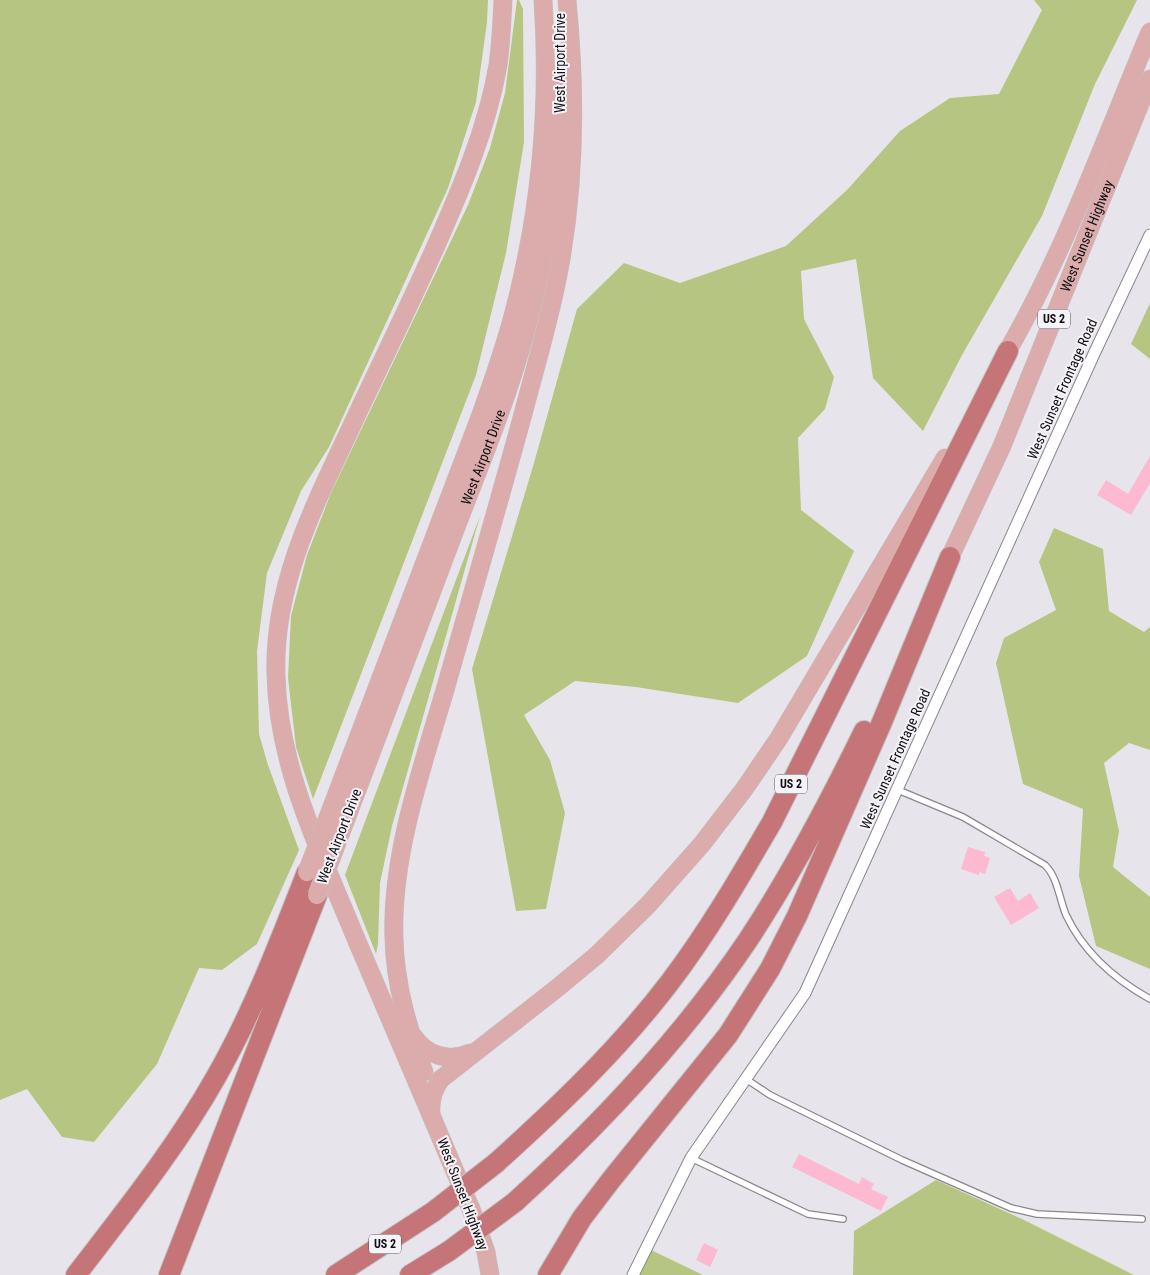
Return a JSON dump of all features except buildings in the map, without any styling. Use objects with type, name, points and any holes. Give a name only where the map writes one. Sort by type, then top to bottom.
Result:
[{"type":"highway","name":"US 2","points":[[336,1275],[433,1212],[496,1163],[600,1064],[669,984],[738,881],[772,822],[1008,351]]},
{"type":"highway","name":"US 2","points":[[410,1275],[450,1251],[515,1202],[570,1151],[634,1086],[690,1020],[748,940],[808,840],[835,790],[950,557]]},
{"type":"highway","points":[[548,1275],[582,1218],[728,1035],[770,970],[797,916],[882,722],[950,557]]},
{"type":"highway","points":[[76,1275],[157,1170],[217,1076],[259,988],[307,872]]},
{"type":"highway","points":[[169,1275],[317,895]]},
{"type":"main road","name":"West Sunset Highway","points":[[490,1275],[480,1232],[337,893],[298,792],[286,752],[280,721],[276,675],[279,616],[286,582],[296,551],[314,508],[421,279],[478,144],[498,64],[503,0]]},
{"type":"main road","name":"West Airport Drive","points":[[307,872],[480,417],[515,309],[535,209],[543,136],[545,62],[543,0]]},
{"type":"main road","name":"West Airport Drive","points":[[317,895],[487,443],[518,357],[532,306],[548,232],[557,163],[561,79],[559,0]]},
{"type":"main road","points":[[501,1275],[495,1246],[483,1211],[433,1093],[410,1031],[402,1002],[395,957],[396,883],[403,844],[417,789],[517,434],[558,276],[569,210],[574,133],[572,58],[567,0]]},
{"type":"main road","name":"West Sunset Highway","points":[[433,1093],[438,1083],[445,1076],[570,978],[618,935],[662,889],[724,817],[779,738],[1008,351],[1071,222],[1144,64],[1150,32]]},
{"type":"main road","name":"West Sunset Highway","points":[[950,557],[1002,446],[1150,79]]},
{"type":"main road","points":[[410,1031],[423,1048],[445,1057],[465,1055],[484,1046]]},
{"type":"main road","points":[[431,1115],[433,1093]]},
{"type":"street","name":"West Sunset Frontage Road","points":[[633,1275],[691,1158],[806,993],[1093,356],[1150,235]]},
{"type":"lane","points":[[898,790],[964,818],[1045,865],[1054,879],[1066,914],[1078,937],[1089,952],[1111,974],[1150,999]]},
{"type":"lane","points":[[746,1079],[770,1094],[902,1160],[1011,1208],[1037,1214],[1142,1219]]},
{"type":"lane","points":[[691,1158],[808,1214],[843,1219]]},
{"type":"green space","points":[[0,0],[488,0],[487,22],[476,102],[448,188],[329,447],[301,491],[267,573],[257,651],[259,734],[268,765],[299,850],[257,944],[222,970],[199,968],[157,1064],[94,1142],[62,1137],[27,1089],[0,1100]]},
{"type":"green space","points":[[517,0],[519,0],[523,9],[524,142],[506,253],[476,375],[313,799],[296,747],[288,678],[291,616],[307,555],[331,493],[468,205],[490,148],[505,93]]},
{"type":"green space","points":[[1034,0],[1137,0],[1095,84],[1042,216],[962,355],[923,431],[873,378],[856,259],[801,271],[804,319],[834,377],[825,409],[798,438],[801,510],[854,551],[807,656],[738,703],[636,687],[575,681],[524,715],[550,760],[565,813],[546,909],[516,911],[472,669],[534,463],[577,309],[624,263],[680,283],[786,246],[847,190],[900,131],[950,98],[999,94],[1042,10]]},
{"type":"green space","points":[[1150,303],[1150,359],[1131,344]]},
{"type":"green space","points":[[480,516],[392,826],[380,883],[376,954],[345,875]]},
{"type":"green space","points":[[1054,528],[1103,549],[1109,611],[1144,632],[1150,627],[1150,750],[1129,743],[1104,763],[1119,831],[1113,867],[1150,897],[1150,969],[1096,946],[1079,876],[1083,809],[1023,784],[996,663],[1004,638],[1056,610],[1039,562]]},
{"type":"green space","points":[[936,1180],[1022,1219],[1134,1275],[853,1275],[854,1231]]},
{"type":"green space","points":[[651,1250],[703,1275],[639,1275]]}]
